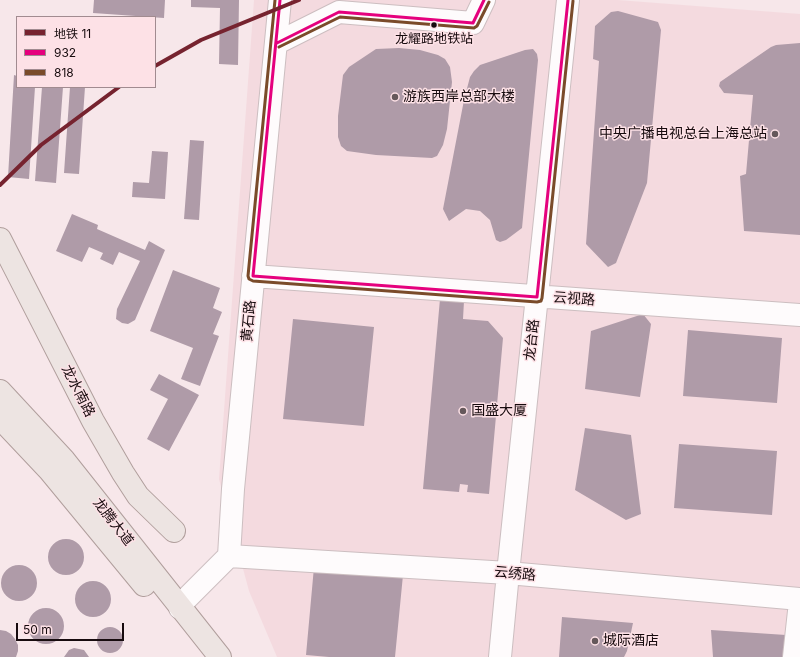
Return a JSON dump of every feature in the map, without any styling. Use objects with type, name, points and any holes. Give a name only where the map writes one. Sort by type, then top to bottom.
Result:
[{"type":"main road","name":"龙水南路","points":[[0,239],[93,421],[120,467],[138,496],[174,531]]},
{"type":"main road","name":"龙腾大道","points":[[0,392],[64,460],[176,614],[202,657]]},
{"type":"main road","name":"龙腾大道","points":[[0,418],[50,471],[176,614],[220,657]]},
{"type":"street","name":"黄石路","points":[[229,556],[253,276],[280,0]]},
{"type":"street","points":[[277,42],[342,6],[474,23],[484,0]]},
{"type":"street","name":"龙台路","points":[[500,657],[568,0]]},
{"type":"street","name":"云视路","points":[[253,276],[800,315]]},
{"type":"street","points":[[176,614],[186,599],[229,556]]},
{"type":"street","name":"云绣路","points":[[229,556],[508,573],[800,600]]},
{"type":"street","points":[[794,657],[800,600]]},
{"type":"shaded area","points":[[254,0],[618,0],[800,14],[800,657],[277,657],[249,591],[219,479]]},
{"type":"building","points":[[94,0],[165,0],[164,18],[156,17],[156,16],[93,13]]},
{"type":"building","points":[[191,0],[239,0],[238,65],[219,64],[220,8],[191,7]]},
{"type":"building","points":[[618,11],[658,22],[661,30],[647,183],[616,263],[608,267],[586,244],[599,61],[593,59],[595,26],[611,12]]},
{"type":"building","name":"中央广播电视总台上海总站","points":[[800,43],[800,235],[744,231],[740,176],[746,174],[753,95],[724,93],[719,86],[720,82],[771,47],[776,45]]},
{"type":"building","name":"游族西岸总部大楼","points":[[399,48],[420,50],[438,55],[445,59],[450,67],[452,82],[447,129],[443,145],[437,156],[432,158],[376,155],[347,151],[341,146],[338,137],[338,116],[343,75],[349,67],[376,49]]},
{"type":"building","points":[[533,49],[537,54],[538,60],[522,228],[506,240],[500,242],[496,240],[490,220],[480,211],[466,209],[449,221],[443,209],[464,100],[470,77],[480,65],[525,50]]},
{"type":"building","points":[[14,75],[16,76],[16,88],[35,88],[29,179],[8,177]]},
{"type":"building","points":[[42,88],[63,88],[56,183],[35,181]]},
{"type":"building","points":[[70,88],[85,88],[79,174],[64,173]]},
{"type":"building","points":[[190,140],[204,141],[199,220],[184,219]]},
{"type":"building","points":[[152,151],[168,152],[165,199],[132,197],[133,182],[149,183]]},
{"type":"building","points":[[72,214],[98,225],[97,229],[145,250],[149,241],[165,250],[135,320],[128,324],[122,323],[116,319],[117,309],[140,261],[119,252],[113,265],[100,259],[103,253],[89,247],[82,262],[56,251]]},
{"type":"building","points":[[173,270],[220,288],[213,308],[222,312],[213,334],[219,336],[200,386],[181,379],[193,348],[150,331]]},
{"type":"building","name":"国盛大厦","points":[[440,299],[464,301],[463,319],[488,321],[503,338],[489,494],[467,492],[468,485],[460,484],[459,492],[423,489]]},
{"type":"building","points":[[643,314],[651,324],[640,397],[585,389],[591,331]]},
{"type":"building","points":[[293,319],[374,327],[364,426],[283,419]]},
{"type":"building","points":[[688,330],[782,338],[777,403],[683,396]]},
{"type":"building","points":[[159,374],[199,395],[169,451],[147,439],[168,399],[150,390]]},
{"type":"building","points":[[585,428],[631,435],[641,514],[626,520],[575,490]]},
{"type":"building","points":[[679,444],[777,451],[772,515],[674,508]]},
{"type":"building","points":[[69,539],[79,544],[83,550],[83,564],[79,570],[73,574],[63,575],[53,570],[49,564],[48,554],[53,544],[59,540]]},
{"type":"building","points":[[22,565],[32,570],[36,576],[36,590],[32,596],[26,600],[16,601],[6,596],[2,590],[1,580],[6,570],[12,566]]},
{"type":"building","points":[[314,567],[403,575],[395,657],[329,657],[306,655]]},
{"type":"building","points":[[96,581],[106,586],[110,592],[110,606],[106,612],[100,616],[90,617],[80,612],[76,606],[75,596],[80,586],[86,582]]},
{"type":"building","points":[[43,608],[49,608],[59,613],[64,626],[59,639],[49,644],[43,644],[33,639],[28,629],[28,623],[33,613]]},
{"type":"building","name":"城际酒店","points":[[562,617],[633,623],[627,651],[624,657],[559,657]]},
{"type":"building","points":[[110,627],[119,631],[123,640],[119,649],[110,653],[101,649],[97,640],[101,631]]},
{"type":"building","points":[[0,630],[11,634],[15,639],[18,645],[16,657],[0,657]]},
{"type":"building","points":[[711,630],[786,635],[785,657],[713,657]]},
{"type":"building","points":[[74,648],[84,650],[89,657],[64,657],[69,650]]},
{"type":"metro line","name":"11","points":[[156,65],[201,40],[299,0]]},
{"type":"metro line","name":"11","points":[[0,185],[41,145],[118,88]]},
{"type":"transit line","name":"818","points":[[275,0],[248,276],[249,279],[253,281],[537,302],[541,301],[542,298],[573,1]]},
{"type":"transit line","name":"932","points":[[253,276],[280,0]]},
{"type":"transit line","name":"932","points":[[277,43],[339,12],[473,23],[484,0]]},
{"type":"transit line","name":"932","points":[[537,297],[568,0]]},
{"type":"transit line","name":"818","points":[[279,47],[340,17],[474,28],[477,26],[489,2]]},
{"type":"transit line","name":"932","points":[[253,276],[537,297]]},
{"type":"place","name":"龙耀路地铁站","points":[[434,25]]},
{"type":"place","name":"游族西岸总部大楼","points":[[395,97]]},
{"type":"place","name":"中央广播电视总台上海总站","points":[[775,134]]},
{"type":"place","name":"国盛大厦","points":[[463,411]]},
{"type":"place","name":"城际酒店","points":[[595,641]]}]
